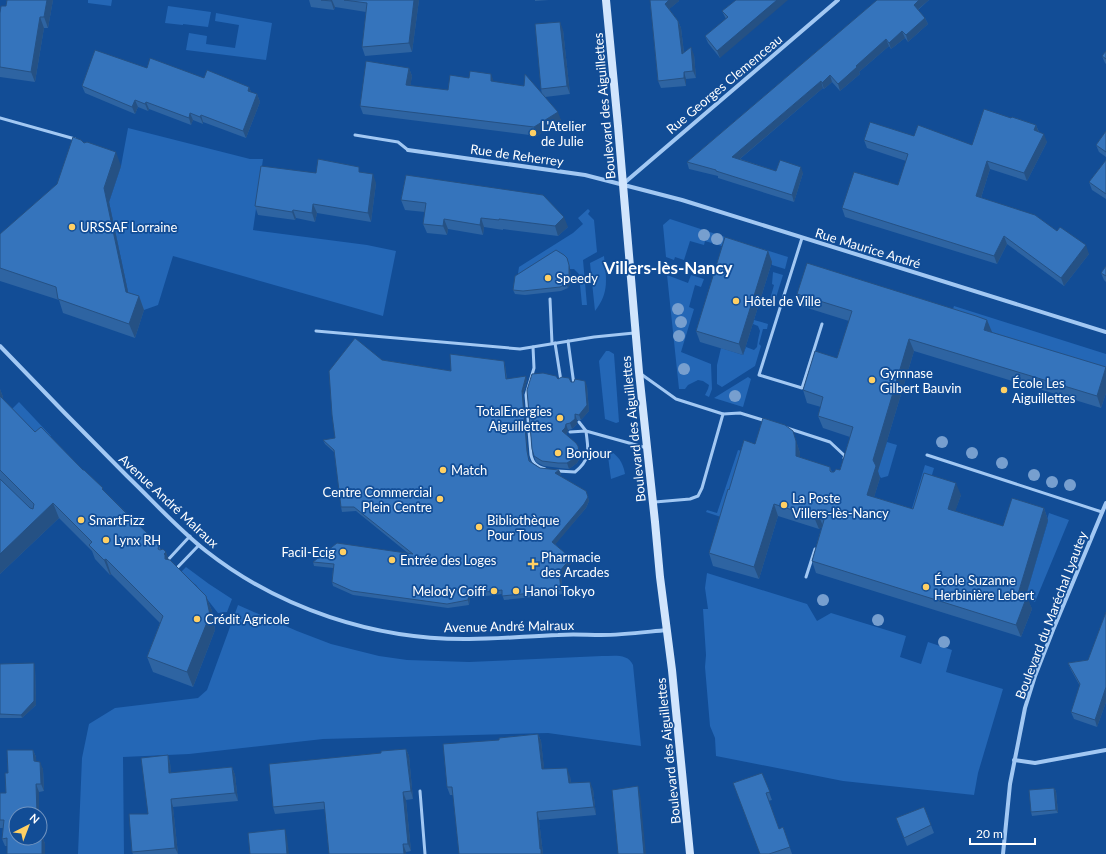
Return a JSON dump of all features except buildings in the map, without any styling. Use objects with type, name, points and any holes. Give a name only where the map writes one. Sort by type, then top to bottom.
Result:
[{"type":"main road","name":"Boulevard des Aiguillettes","points":[[606,0],[635,332],[690,854]]},
{"type":"street","name":"Rue Georges Clemenceau","points":[[623,184],[838,0]]},
{"type":"street","name":"Rue de Reherrey","points":[[408,150],[585,175],[623,184]]},
{"type":"street","name":"Rue Maurice André","points":[[623,184],[682,200],[1106,332]]},
{"type":"street","name":"Avenue André Malraux","points":[[0,346],[110,458],[199,545],[245,578],[274,594],[349,624],[422,637],[468,639],[563,635],[607,635],[667,630]]},
{"type":"street","name":"Boulevard du Maréchal Lyautey","points":[[1003,854],[1010,784],[1026,708],[1053,630],[1106,503]]},
{"type":"street","points":[[1014,760],[1035,763],[1106,750]]},
{"type":"lane","points":[[0,118],[71,136],[78,140]]},
{"type":"lane","points":[[355,135],[398,142],[408,150]]},
{"type":"lane","points":[[802,238],[759,375],[802,388],[822,324]]},
{"type":"lane","points":[[550,299],[553,343],[561,382]]},
{"type":"lane","points":[[316,331],[520,349],[635,332]]},
{"type":"lane","points":[[568,341],[574,384]]},
{"type":"lane","points":[[533,347],[534,368],[526,395],[533,463],[538,467],[553,471],[575,472],[584,464],[588,452],[586,431],[579,422]]},
{"type":"lane","points":[[639,372],[676,399],[723,414],[740,413],[770,423]]},
{"type":"lane","points":[[653,503],[690,499],[698,496],[702,488],[723,414]]},
{"type":"lane","points":[[785,427],[830,442],[845,456],[843,462]]},
{"type":"lane","points":[[570,432],[586,431],[647,448]]},
{"type":"lane","points":[[927,456],[1102,512]]},
{"type":"lane","points":[[166,562],[190,536]]},
{"type":"lane","points":[[806,577],[818,542]]},
{"type":"lane","points":[[173,572],[199,545]]},
{"type":"lane","points":[[420,791],[425,854]]},
{"type":"shaded area","points":[[88,0],[112,0],[111,6],[88,3]]},
{"type":"shaded area","points":[[168,6],[211,12],[208,27],[165,23]]},
{"type":"shaded area","points":[[216,13],[272,23],[266,60],[186,50],[189,33],[207,36],[206,44],[235,48],[239,25],[215,21]]},
{"type":"shaded area","points":[[128,128],[250,159],[263,159],[253,230],[367,245],[396,251],[383,316],[173,256],[158,305],[144,310],[131,306],[109,202],[121,166]]},
{"type":"shaded area","points":[[588,209],[590,211],[588,214],[594,220],[597,252],[583,260],[587,305],[582,305],[579,274],[574,269],[570,269],[568,262],[517,280],[519,267],[573,233],[583,224],[578,218]]},
{"type":"shaded area","points":[[670,219],[725,237],[722,246],[705,241],[704,245],[690,241],[684,260],[675,257],[674,260],[666,257],[663,225]]},
{"type":"shaded area","points":[[731,239],[788,257],[785,269],[772,265],[772,262],[729,248],[728,246]]},
{"type":"shaded area","points":[[604,256],[606,285],[603,297],[595,311],[590,263]]},
{"type":"shaded area","points":[[773,272],[783,275],[774,304],[769,303],[774,285],[772,284]]},
{"type":"shaded area","points":[[667,275],[688,283],[691,275],[704,279],[701,287],[695,285],[689,307],[694,309],[681,352],[711,364],[712,389],[709,397],[705,395],[709,385],[703,381],[698,380],[688,385],[685,389],[679,389]]},
{"type":"shaded area","points":[[954,306],[1106,354],[1106,378],[988,342],[991,332],[950,318]]},
{"type":"shaded area","points":[[754,320],[768,324],[767,329],[763,329],[759,344],[761,346],[755,366],[722,387],[717,384],[717,365],[721,348],[743,355],[746,347],[754,350],[757,347],[760,331],[758,326],[753,324]]},
{"type":"shaded area","points":[[606,351],[614,354],[619,422],[616,423],[605,419],[599,361]]},
{"type":"shaded area","points":[[748,377],[751,379],[743,407],[714,398]]},
{"type":"shaded area","points":[[19,402],[51,436],[41,447],[8,413]]},
{"type":"shaded area","points":[[887,442],[897,445],[888,476],[881,478],[877,472]]},
{"type":"shaded area","points":[[607,449],[619,459],[625,474],[611,479]]},
{"type":"shaded area","points":[[738,450],[742,451],[724,518],[706,512],[707,510],[717,513]]},
{"type":"shaded area","points":[[925,465],[934,468],[929,485],[910,515]]},
{"type":"shaded area","points":[[1049,513],[1069,520],[1035,602],[1019,596],[1029,585]]},
{"type":"shaded area","points":[[186,567],[232,599],[227,612],[218,613],[196,585],[180,573]]},
{"type":"shaded area","points":[[707,573],[807,604],[817,621],[831,613],[906,636],[900,657],[921,664],[928,642],[952,650],[946,672],[1003,689],[978,773],[974,795],[843,781],[716,756],[715,738],[710,726],[705,667],[706,655],[703,609],[708,609],[705,588]]},
{"type":"shaded area","points":[[238,605],[331,644],[379,656],[407,660],[469,662],[602,656],[624,657],[631,661],[633,665],[641,746],[548,733],[323,739],[189,754],[123,757],[124,854],[78,854],[82,758],[89,724],[115,708],[198,698],[207,690]]},
{"type":"place","name":"L'Atelier de Julie","points":[[533,133]]},
{"type":"place","name":"URSSAF Lorraine","points":[[72,227]]},
{"type":"place","name":"Speedy","points":[[548,278]]},
{"type":"place","name":"Hôtel de Ville","points":[[736,301]]},
{"type":"place","name":"Gymnase Gilbert Bauvin","points":[[872,380]]},
{"type":"place","name":"École Les Aiguillettes","points":[[1004,390]]},
{"type":"place","name":"TotalEnergies Aiguillettes","points":[[560,418]]},
{"type":"place","name":"Bonjour","points":[[558,453]]},
{"type":"place","name":"Match","points":[[443,470]]},
{"type":"place","name":"Centre Commercial Plein Centre","points":[[440,499]]},
{"type":"place","name":"La Poste Villers-lès-Nancy","points":[[784,505]]},
{"type":"place","name":"SmartFizz","points":[[81,520]]},
{"type":"place","name":"Bibliothèque Pour Tous","points":[[479,527]]},
{"type":"place","name":"Lynx RH","points":[[106,540]]},
{"type":"place","name":"Facil-Ecig","points":[[343,552]]},
{"type":"place","name":"Entrée des Loges","points":[[392,560]]},
{"type":"place","name":"Pharmacie des Arcades","points":[[533,564]]},
{"type":"place","name":"École Suzanne Herbinière Lebert","points":[[926,587]]},
{"type":"place","name":"Melody Coiff","points":[[494,591]]},
{"type":"place","name":"Hanoi Tokyo","points":[[516,591]]},
{"type":"place","name":"Crédit Agricole","points":[[197,619]]},
{"type":"district","name":"Villers-lès-Nancy","points":[[668,268]]}]
